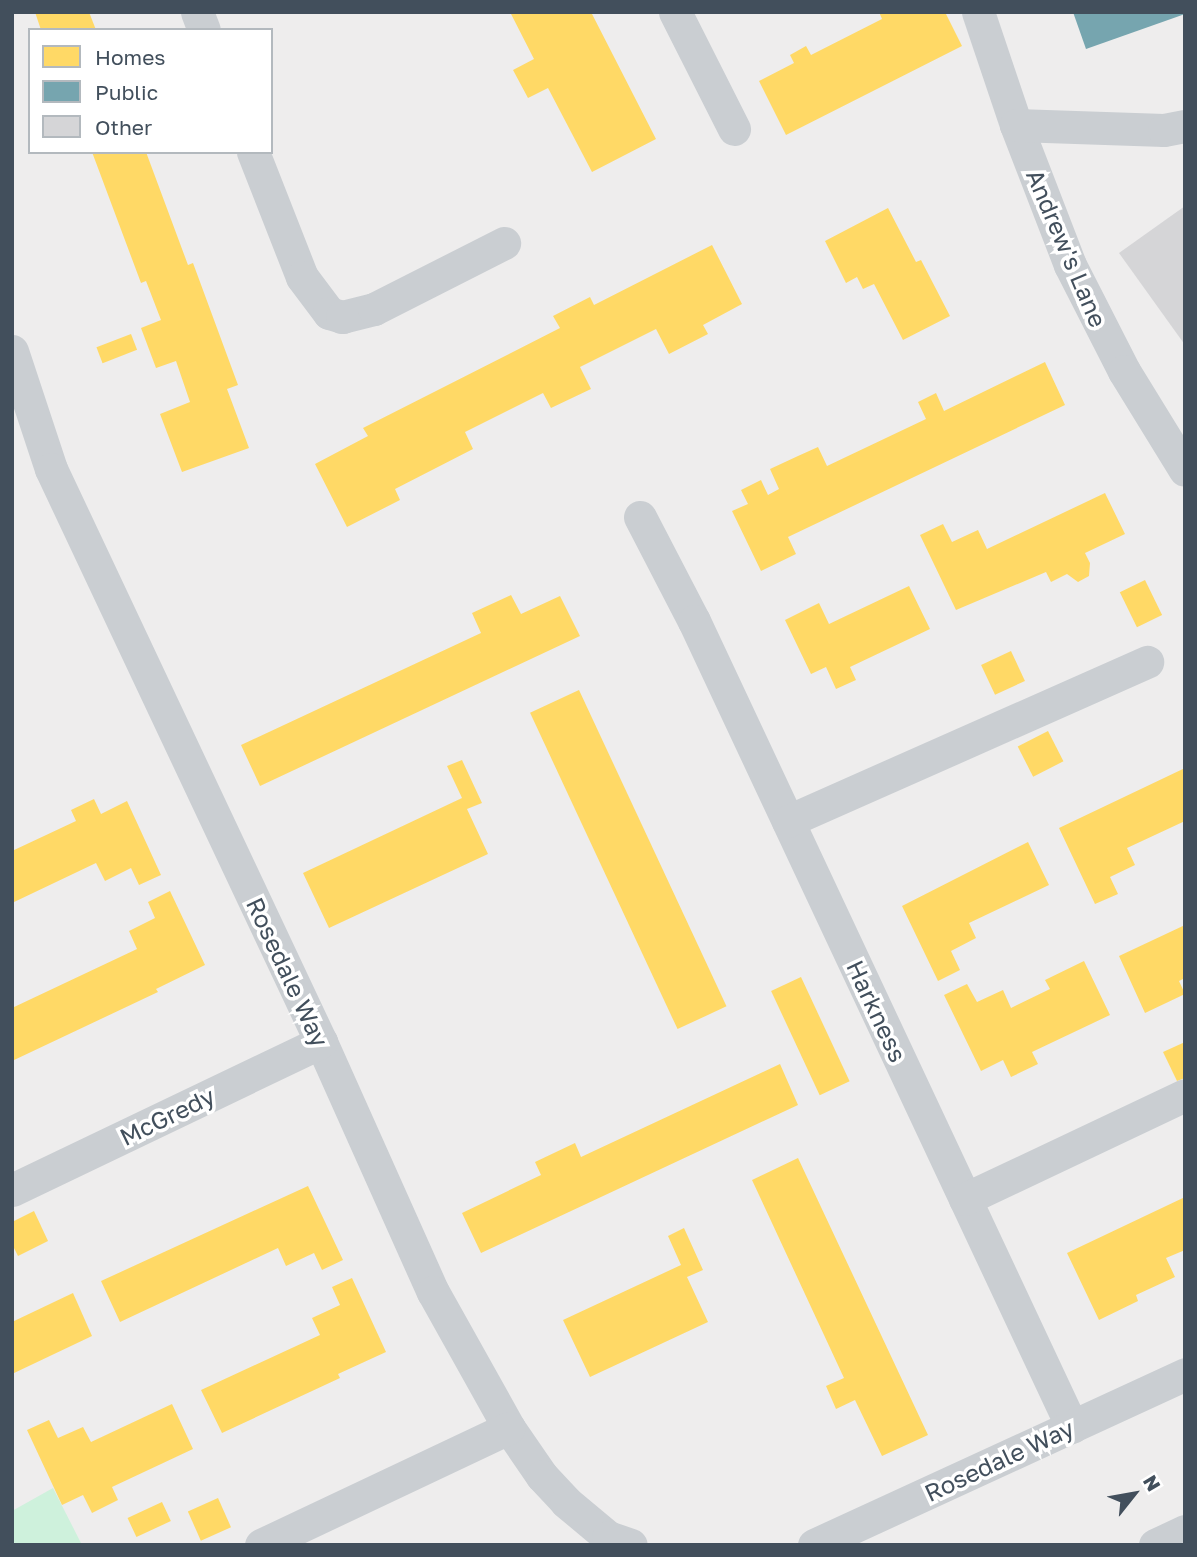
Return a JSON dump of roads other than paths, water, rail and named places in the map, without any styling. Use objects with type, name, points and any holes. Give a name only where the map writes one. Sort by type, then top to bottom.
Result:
[{"type":"street","points":[[675,12],[734,129]]},
{"type":"street","name":"Andrew's Lane","points":[[978,12],[1016,125],[1070,265],[1097,322],[1185,470]]},
{"type":"street","points":[[1016,125],[1164,130],[1185,126]]},
{"type":"street","points":[[254,154],[302,277],[329,313],[342,317],[374,309],[504,243]]},
{"type":"street","name":"Rosedale Way","points":[[12,351],[51,469],[321,1042],[433,1292],[509,1428],[542,1476],[566,1502],[608,1537],[631,1545]]},
{"type":"street","name":"Harkness","points":[[640,517],[788,821],[1072,1427]]},
{"type":"street","points":[[788,821],[1147,662]]},
{"type":"street","name":"McGredy","points":[[12,1190],[321,1042]]},
{"type":"street","points":[[965,1199],[1185,1095]]},
{"type":"street","name":"Rosedale Way","points":[[821,1544],[1185,1374]]},
{"type":"street","points":[[261,1545],[509,1428]]},
{"type":"street","points":[[1155,1545],[1185,1531]]}]
